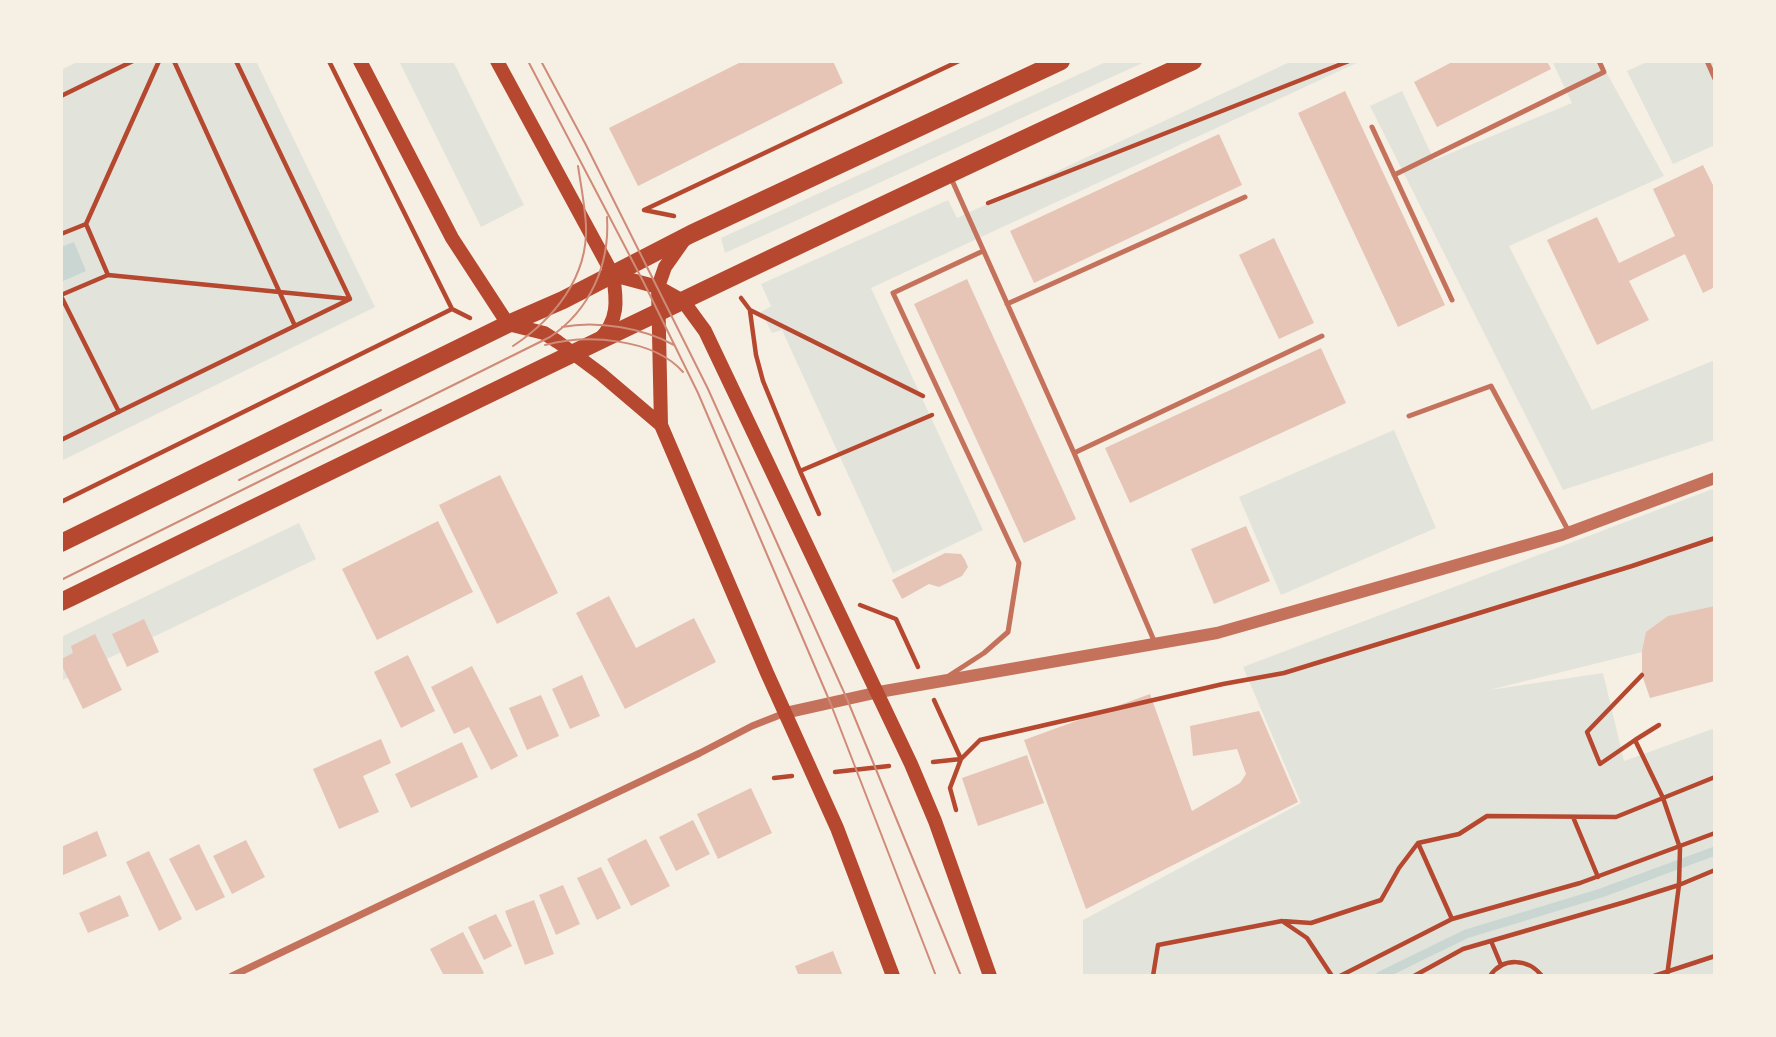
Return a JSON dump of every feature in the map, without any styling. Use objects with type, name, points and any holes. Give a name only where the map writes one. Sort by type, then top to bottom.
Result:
[{"type":"main road","points":[[360,61],[452,238],[508,324],[544,333],[573,353],[661,425]]},
{"type":"main road","points":[[497,61],[613,275],[617,302],[611,327],[598,341]]},
{"type":"main road","points":[[61,543],[613,275],[689,235],[1061,61]]},
{"type":"main road","points":[[61,602],[948,173],[1194,61]]},
{"type":"main road","points":[[689,235],[665,267],[658,287],[661,425],[837,828],[893,976]]},
{"type":"main road","points":[[613,275],[658,287],[683,301],[717,353],[911,764],[935,821],[990,976]]},
{"type":"street","points":[[232,976],[752,726],[785,713],[879,692],[1217,633],[1569,532],[1715,478]]},
{"type":"lane","points":[[1394,175],[1604,72],[1599,61]]},
{"type":"lane","points":[[1707,61],[1715,79]]},
{"type":"lane","points":[[1372,127],[1452,300]]},
{"type":"lane","points":[[948,173],[1074,453],[1156,645]]},
{"type":"lane","points":[[1007,304],[1245,197]]},
{"type":"lane","points":[[940,682],[984,653],[1008,632],[1019,563],[893,293],[983,251]]},
{"type":"lane","points":[[1074,453],[1322,336]]},
{"type":"lane","points":[[1409,415],[1491,387],[1569,532]]},
{"type":"path","points":[[61,96],[133,61]]},
{"type":"path","points":[[61,234],[86,223],[159,61]]},
{"type":"path","points":[[174,61],[295,326]]},
{"type":"path","points":[[236,61],[351,299]]},
{"type":"path","points":[[61,502],[453,309],[329,61]]},
{"type":"path","points":[[689,235],[678,217],[644,210],[959,61]]},
{"type":"path","points":[[988,203],[1349,61]]},
{"type":"path","points":[[86,223],[108,275]]},
{"type":"path","points":[[119,412],[61,296],[108,275],[351,299]]},
{"type":"path","points":[[727,280],[750,310],[947,408]]},
{"type":"path","points":[[61,440],[351,299]]},
{"type":"path","points":[[750,310],[756,355],[763,381],[822,521]]},
{"type":"path","points":[[800,471],[947,408]]},
{"type":"path","points":[[957,816],[950,788],[961,759],[980,740],[1223,684],[1284,673],[1715,538]]},
{"type":"path","points":[[855,594],[860,607],[896,619],[961,759]]},
{"type":"path","points":[[1642,675],[1587,732],[1600,764],[1659,725]]},
{"type":"path","points":[[1635,740],[1663,798],[1680,848],[1679,885],[1667,974]]},
{"type":"path","points":[[774,778],[961,759]]},
{"type":"path","points":[[1153,976],[1158,945],[1282,921],[1311,923],[1381,900],[1399,868],[1418,844],[1459,834],[1487,816],[1616,817],[1715,777]]},
{"type":"path","points":[[1573,817],[1598,877]]},
{"type":"path","points":[[1340,976],[1452,919],[1598,877],[1715,833]]},
{"type":"path","points":[[1418,844],[1452,919]]},
{"type":"path","points":[[1414,976],[1463,949],[1679,885],[1715,870]]},
{"type":"path","points":[[1282,921],[1307,938],[1332,976]]},
{"type":"path","points":[[1491,941],[1501,965]]},
{"type":"path","points":[[1654,976],[1667,974],[1715,956]]},
{"type":"path","points":[[1490,976],[1501,965],[1515,961],[1528,964],[1542,976]]},
{"type":"shaded area","points":[[79,61],[256,61],[375,307],[61,461],[61,70]]},
{"type":"shaded area","points":[[399,61],[453,61],[524,205],[481,227]]},
{"type":"shaded area","points":[[1108,61],[1147,61],[725,253],[721,238]]},
{"type":"shaded area","points":[[1292,61],[1361,61],[871,288],[983,530],[893,573],[782,330],[772,333],[761,312],[771,306],[761,284],[948,200],[957,218]]},
{"type":"shaded area","points":[[1552,61],[1600,61],[1664,176],[1509,246],[1592,410],[1715,360],[1715,440],[1563,490],[1370,106],[1402,91],[1434,160],[1572,103]]},
{"type":"shaded area","points":[[1649,61],[1715,61],[1715,145],[1673,164],[1627,71]]},
{"type":"shaded area","points":[[74,242],[86,271],[61,282],[61,247]]},
{"type":"shaded area","points":[[1394,430],[1436,528],[1281,595],[1239,497]]},
{"type":"shaded area","points":[[1715,488],[1715,634],[1489,690],[1603,673],[1624,761],[1715,728],[1715,976],[1083,976],[1083,920],[1301,803],[1243,667]]},
{"type":"shaded area","points":[[299,523],[316,559],[61,681],[61,637]]},
{"type":"building","points":[[743,61],[833,61],[843,83],[638,186],[609,128]]},
{"type":"building","points":[[1454,61],[1547,61],[1551,69],[1437,127],[1414,82]]},
{"type":"building","points":[[1345,91],[1445,305],[1398,327],[1298,113]]},
{"type":"building","points":[[1219,134],[1242,185],[1034,283],[1010,231]]},
{"type":"building","points":[[1703,165],[1715,189],[1715,287],[1703,293],[1685,254],[1629,281],[1649,320],[1597,345],[1547,240],[1597,217],[1619,263],[1675,236],[1653,189]]},
{"type":"building","points":[[1274,238],[1314,323],[1279,339],[1239,255]]},
{"type":"building","points":[[967,279],[1076,519],[1024,543],[914,304]]},
{"type":"building","points":[[1321,348],[1346,403],[1130,503],[1105,448]]},
{"type":"building","points":[[500,475],[558,593],[497,624],[439,505]]},
{"type":"building","points":[[438,521],[473,592],[377,640],[342,569]]},
{"type":"building","points":[[1246,526],[1270,581],[1214,604],[1191,549]]},
{"type":"building","points":[[945,553],[961,554],[968,567],[962,576],[939,587],[929,584],[902,599],[892,580]]},
{"type":"building","points":[[609,596],[636,648],[694,618],[716,662],[625,709],[576,613]]},
{"type":"building","points":[[1715,606],[1715,681],[1650,698],[1642,675],[1642,651],[1646,632],[1668,616]]},
{"type":"building","points":[[144,619],[159,652],[127,667],[112,634]]},
{"type":"building","points":[[95,634],[122,690],[83,709],[61,659],[73,653],[71,646]]},
{"type":"building","points":[[408,655],[435,711],[401,728],[374,672]]},
{"type":"building","points":[[472,666],[518,756],[491,770],[469,727],[454,734],[431,687]]},
{"type":"building","points":[[582,675],[600,716],[570,729],[552,689]]},
{"type":"building","points":[[1150,694],[1192,811],[1240,783],[1246,774],[1237,749],[1193,756],[1190,726],[1259,711],[1298,802],[1086,909],[1024,740]]},
{"type":"building","points":[[541,695],[559,736],[527,750],[509,708]]},
{"type":"building","points":[[381,739],[391,763],[363,776],[379,812],[339,829],[313,769]]},
{"type":"building","points":[[462,742],[478,777],[411,808],[395,774]]},
{"type":"building","points":[[1027,755],[1044,803],[978,826],[962,778]]},
{"type":"building","points":[[751,788],[772,833],[718,859],[697,814]]},
{"type":"building","points":[[693,820],[710,854],[676,871],[659,837]]},
{"type":"building","points":[[97,831],[107,856],[61,876],[61,847]]},
{"type":"building","points":[[646,839],[670,886],[631,906],[607,859]]},
{"type":"building","points":[[246,840],[265,877],[232,894],[213,856]]},
{"type":"building","points":[[199,844],[225,897],[196,911],[169,859]]},
{"type":"building","points":[[149,851],[182,919],[159,931],[126,862]]},
{"type":"building","points":[[601,867],[621,908],[597,920],[577,878]]},
{"type":"building","points":[[563,885],[580,924],[556,935],[539,895]]},
{"type":"building","points":[[120,895],[129,916],[88,933],[79,913]]},
{"type":"building","points":[[534,900],[554,954],[525,965],[505,911]]},
{"type":"building","points":[[496,914],[512,946],[484,960],[468,927]]},
{"type":"building","points":[[463,932],[484,973],[479,976],[444,976],[430,949]]},
{"type":"building","points":[[833,951],[843,976],[799,976],[795,966]]},
{"type":"waterway","points":[[1380,976],[1466,934],[1601,893],[1715,851]]},
{"type":"tram line","points":[[528,61],[698,393],[830,702],[936,976]]},
{"type":"tram line","points":[[541,61],[708,389],[847,699],[961,976]]},
{"type":"tram line","points":[[513,346],[555,310],[575,279],[585,245],[586,226],[578,166]]},
{"type":"tram line","points":[[61,580],[550,337],[576,314],[595,285],[605,252],[607,217]]},
{"type":"tram line","points":[[562,327],[590,324],[620,327],[648,334],[674,345]]},
{"type":"tram line","points":[[545,345],[580,340],[618,342],[655,352],[683,372]]},
{"type":"tram line","points":[[239,480],[381,410]]}]
